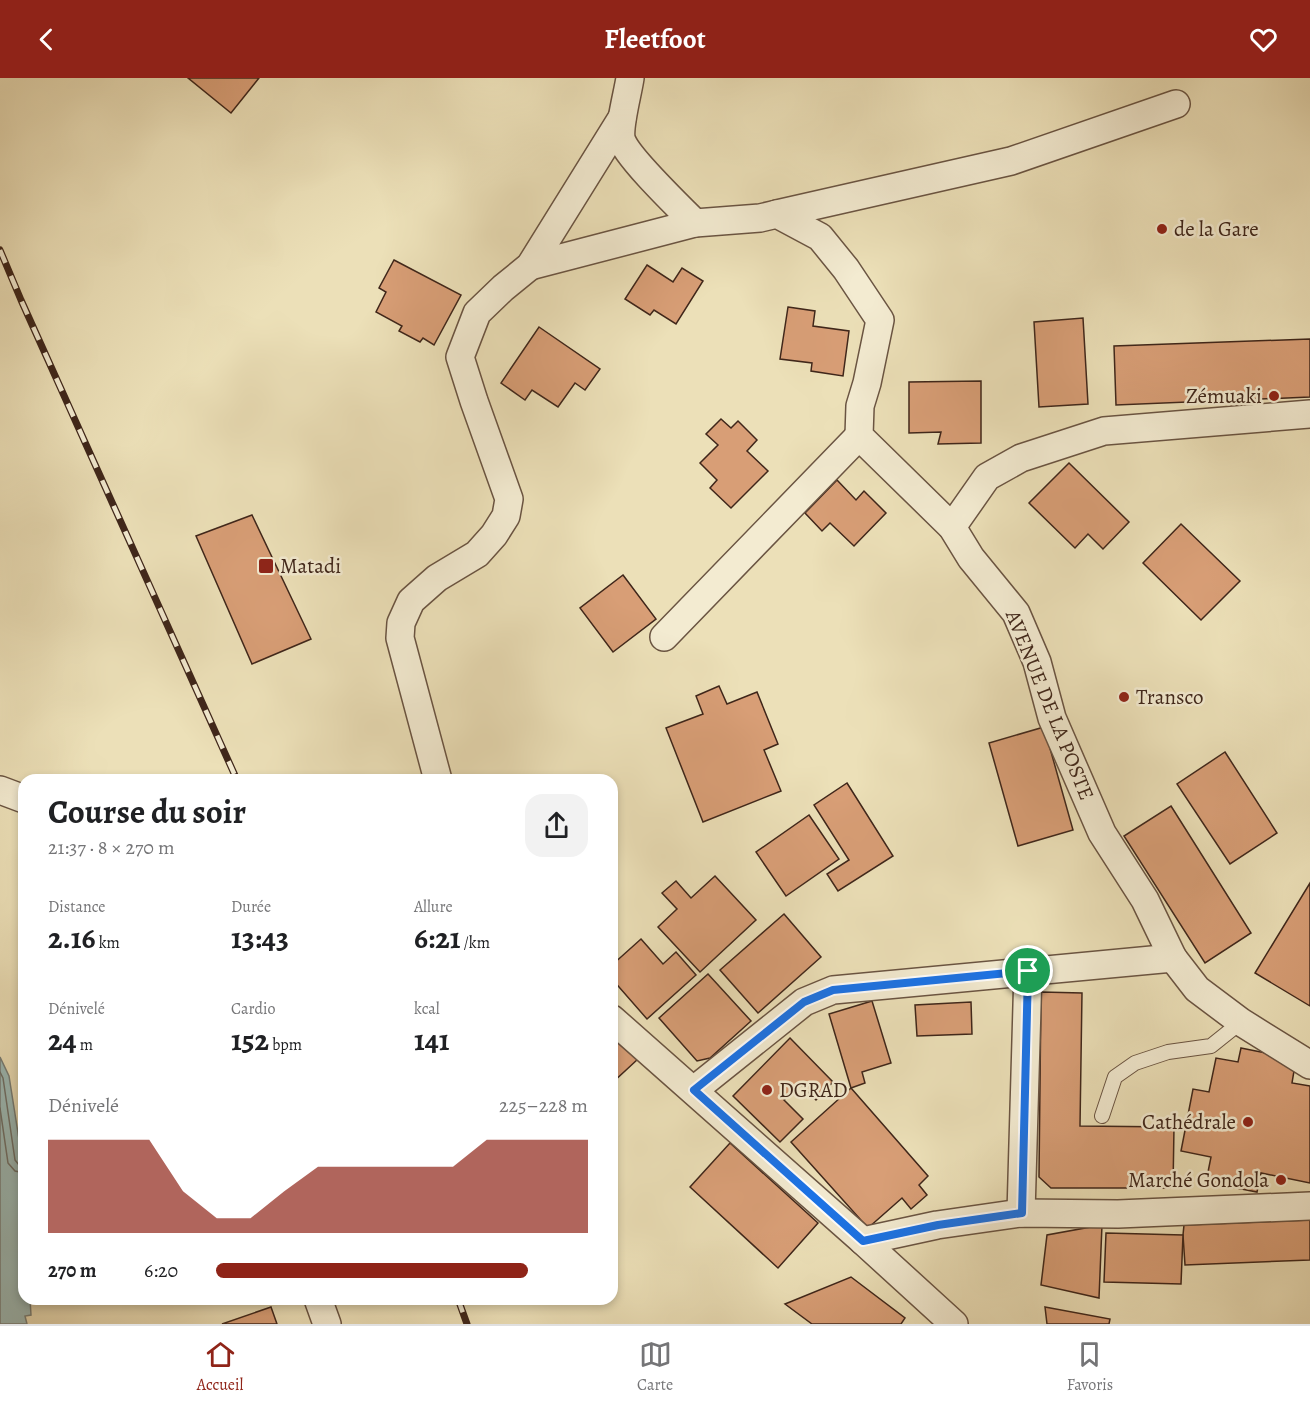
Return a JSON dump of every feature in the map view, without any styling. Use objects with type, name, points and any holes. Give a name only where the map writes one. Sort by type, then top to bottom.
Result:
[{"type":"street","points":[[630,78],[622,118],[621,138],[630,154],[695,223]]},
{"type":"street","points":[[531,266],[695,223],[760,218],[1011,161],[1176,104]]},
{"type":"street","points":[[436,774],[400,638],[401,623],[411,601],[438,578],[477,554],[494,535],[506,516],[509,499],[460,357],[477,313],[531,266],[622,118]]},
{"type":"street","points":[[663,637],[859,436],[860,406],[880,320],[846,269],[820,237],[777,214]]},
{"type":"street","points":[[952,527],[987,477],[1021,458],[1104,431],[1310,414]]},
{"type":"street","name":"AVENUE DE LA POSTE","points":[[859,436],[952,527],[971,558],[1016,613],[1037,663],[1052,718],[1102,832],[1145,900],[1173,958],[1197,989],[1241,1022],[1310,1065]]},
{"type":"street","points":[[0,790],[18,797]]},
{"type":"street","points":[[694,1090],[804,1002],[833,990],[1173,958]]},
{"type":"street","points":[[1022,1213],[1028,971]]},
{"type":"street","points":[[618,1023],[954,1324]]},
{"type":"street","points":[[863,1241],[938,1225],[1022,1213],[1118,1214],[1310,1206]]},
{"type":"street","points":[[320,1305],[327,1324]]},
{"type":"lane","points":[[1102,1116],[1115,1077],[1135,1063],[1168,1052],[1211,1046],[1241,1022]]},
{"type":"water","points":[[0,1057],[9,1076],[18,1133],[18,1305],[30,1305],[31,1315],[25,1316],[27,1324],[0,1324]]},
{"type":"building","points":[[188,78],[259,78],[231,113]]},
{"type":"building","points":[[394,260],[461,295],[434,345],[423,338],[420,342],[399,331],[402,326],[376,312],[386,292],[379,288]]},
{"type":"building","points":[[647,265],[673,282],[682,268],[703,281],[676,324],[654,310],[650,315],[625,299]]},
{"type":"building","points":[[788,307],[815,311],[813,326],[849,331],[843,376],[811,371],[812,363],[780,359]]},
{"type":"building","points":[[1083,318],[1088,404],[1039,407],[1034,322]]},
{"type":"building","points":[[539,327],[600,369],[585,390],[575,383],[558,407],[532,390],[525,400],[501,383]]},
{"type":"building","points":[[1310,339],[1310,397],[1116,405],[1114,346]]},
{"type":"building","points":[[981,381],[981,443],[938,444],[941,432],[909,433],[909,382]]},
{"type":"building","points":[[721,419],[731,428],[738,421],[757,440],[747,451],[768,471],[731,508],[710,488],[717,480],[700,463],[718,445],[706,434]]},
{"type":"building","points":[[1069,463],[1129,522],[1103,549],[1088,534],[1075,548],[1029,503]]},
{"type":"building","points":[[837,480],[856,500],[864,491],[886,513],[854,546],[830,523],[822,531],[805,513]]},
{"type":"building","points":[[252,515],[311,639],[252,664],[196,536]]},
{"type":"building","points":[[1181,524],[1240,581],[1201,620],[1143,563]]},
{"type":"building","points":[[623,575],[656,619],[613,652],[580,608]]},
{"type":"building","points":[[719,686],[727,704],[757,692],[778,744],[764,750],[781,791],[703,822],[666,728],[703,714],[696,696]]},
{"type":"building","points":[[1044,727],[1073,830],[1018,846],[989,743]]},
{"type":"building","points":[[1225,752],[1277,833],[1230,864],[1177,784]]},
{"type":"building","points":[[847,783],[893,856],[838,891],[827,874],[849,860],[814,805]]},
{"type":"building","points":[[1171,806],[1251,933],[1205,963],[1124,836]]},
{"type":"building","points":[[809,815],[839,859],[786,896],[756,852]]},
{"type":"building","points":[[715,876],[756,920],[700,972],[658,927],[677,909],[662,893],[676,881],[691,898]]},
{"type":"building","points":[[1310,883],[1310,1006],[1255,973]]},
{"type":"building","points":[[784,914],[821,957],[758,1013],[720,970]]},
{"type":"building","points":[[641,939],[663,964],[676,952],[696,975],[647,1019],[618,986],[618,960]]},
{"type":"building","points":[[708,974],[751,1021],[710,1058],[697,1061],[659,1018]]},
{"type":"building","points":[[1041,992],[1082,993],[1080,1126],[1174,1127],[1173,1188],[1051,1188],[1039,1177]]},
{"type":"building","points":[[872,1001],[891,1063],[862,1072],[865,1083],[851,1088],[829,1014]]},
{"type":"building","points":[[971,1002],[972,1034],[917,1036],[915,1005]]},
{"type":"building","points":[[618,1037],[638,1059],[618,1077]]},
{"type":"building","name":"DGRAD","points":[[790,1038],[833,1082],[816,1100],[800,1084],[784,1100],[803,1119],[780,1142],[733,1096]]},
{"type":"building","name":"Cathédrale","points":[[1241,1048],[1296,1059],[1292,1083],[1310,1086],[1310,1183],[1261,1173],[1257,1192],[1206,1182],[1211,1157],[1181,1151],[1193,1089],[1209,1092],[1216,1058],[1238,1062]]},
{"type":"building","points":[[851,1088],[928,1176],[919,1185],[927,1195],[911,1209],[902,1198],[868,1228],[791,1142]]},
{"type":"building","points":[[730,1143],[818,1223],[778,1268],[690,1187]]},
{"type":"building","points":[[1310,1220],[1310,1260],[1185,1265],[1184,1225]]},
{"type":"building","points":[[1102,1225],[1099,1298],[1041,1285],[1047,1235]]},
{"type":"building","points":[[1106,1233],[1183,1235],[1181,1284],[1104,1282]]},
{"type":"building","points":[[851,1277],[905,1318],[901,1324],[812,1324],[785,1304]]},
{"type":"building","points":[[271,1307],[277,1324],[222,1324]]},
{"type":"building","points":[[1045,1307],[1110,1319],[1109,1324],[1047,1324]]},
{"type":"railway","points":[[0,250],[234,774]]},
{"type":"railway","points":[[460,1305],[467,1324]]},
{"type":"place","name":"de la Gare","points":[[1162,229]]},
{"type":"place","name":"Zémuaki","points":[[1274,396]]},
{"type":"place","name":"Matadi","points":[[266,566]]},
{"type":"place","name":"Transco","points":[[1124,697]]},
{"type":"place","name":"DGRAD","points":[[767,1090]]},
{"type":"place","name":"Cathédrale","points":[[1248,1122]]},
{"type":"place","name":"Marché Gondola","points":[[1281,1180]]},
{"type":"route","points":[[1028,971],[1022,1213],[938,1225],[863,1241],[694,1090],[804,1002],[833,990],[1028,971]]}]
